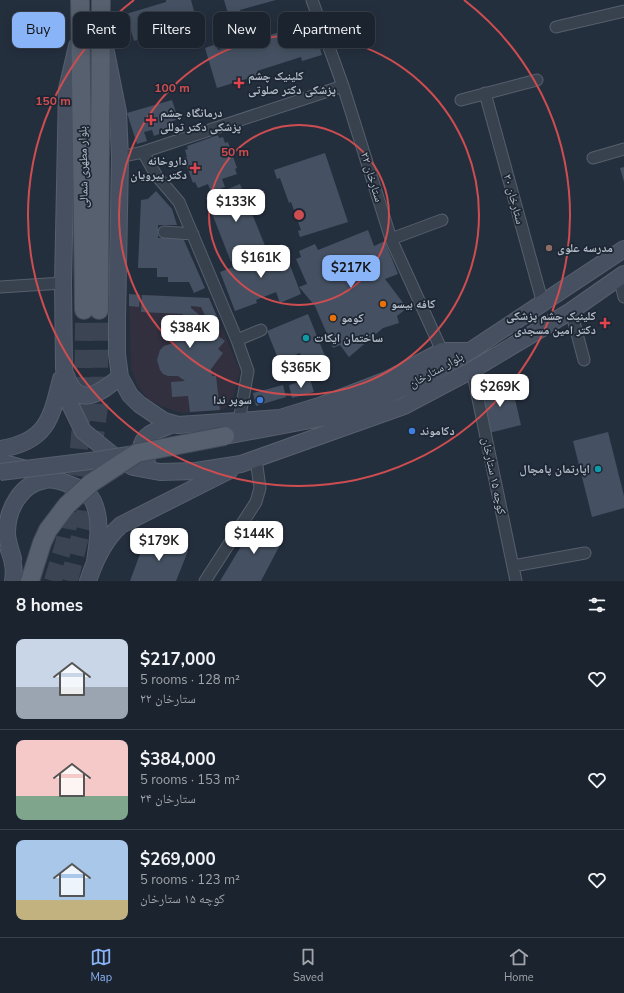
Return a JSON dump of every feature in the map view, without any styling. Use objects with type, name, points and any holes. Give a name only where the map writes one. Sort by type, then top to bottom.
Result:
[{"type":"main road","name":"بلوار مطهرى شمالى","points":[[80,0],[80,12]]},
{"type":"main road","name":"بلوار مطهرى شمالى","points":[[101,0],[101,12]]},
{"type":"main road","points":[[76,48],[67,88],[63,283],[64,368],[67,398],[83,431],[115,457],[133,467],[160,472],[196,471],[248,461]]},
{"type":"main road","name":"بلوار مطهرى شمالى","points":[[82,48],[92,310],[100,48]]},
{"type":"main road","points":[[105,48],[118,112],[120,157],[116,289],[117,354],[120,377],[127,391],[139,404],[164,421],[174,424],[199,425],[280,418],[322,405],[387,380],[442,350],[470,351]]},
{"type":"main road","name":"بلوار ستارخان","points":[[225,436],[332,416],[376,400],[413,384],[470,351],[624,249]]},
{"type":"main road","name":"بلوار ستارخان","points":[[248,461],[404,406],[472,370],[571,311],[621,275]]},
{"type":"main road","points":[[64,368],[68,382],[73,389],[84,395],[98,394],[120,377]]},
{"type":"main road","points":[[0,449],[14,447],[30,440],[44,428],[58,394],[64,368]]},
{"type":"main road","points":[[167,471],[151,466],[145,461],[142,455],[142,442],[152,432],[174,424]]},
{"type":"main road","points":[[0,472],[98,460],[225,436]]},
{"type":"main road","points":[[30,581],[42,543],[56,517],[78,493],[103,474],[137,453]]},
{"type":"main road","points":[[95,561],[114,531],[121,525],[248,461]]},
{"type":"main road","points":[[0,462],[58,480],[84,490],[92,499],[96,508],[99,528],[95,561],[88,581]]},
{"type":"main road","points":[[13,581],[12,559],[7,534],[11,507],[25,489],[36,482],[46,479],[58,480]]},
{"type":"main road","points":[[0,528],[12,559]]},
{"type":"street","name":"۲۲ ستارخان","points":[[312,0],[343,86],[391,238],[442,350]]},
{"type":"street","points":[[622,0],[624,6]]},
{"type":"street","points":[[556,27],[624,11]]},
{"type":"street","points":[[461,100],[537,80]]},
{"type":"street","points":[[120,157],[143,152],[343,86]]},
{"type":"street","name":"۲۰ ستارخان","points":[[486,93],[543,304]]},
{"type":"street","points":[[593,158],[624,149]]},
{"type":"street","points":[[143,152],[156,174],[179,202],[237,340],[248,371],[239,421]]},
{"type":"street","points":[[391,238],[442,220]]},
{"type":"street","points":[[164,232],[193,234]]},
{"type":"street","points":[[621,275],[624,297]]},
{"type":"street","points":[[0,287],[63,283]]},
{"type":"street","points":[[571,311],[584,360]]},
{"type":"street","points":[[237,340],[261,330]]},
{"type":"street","name":"کوچه ۱۵ ستارخان","points":[[472,370],[516,581]]},
{"type":"street","points":[[206,581],[256,502],[260,488],[248,461]]},
{"type":"street","points":[[513,566],[585,553]]},
{"type":"shaded area","points":[[129,294],[209,298],[240,371],[231,406],[220,410],[182,413],[161,406],[148,399],[138,387],[131,369]]},
{"type":"building","points":[[166,0],[191,0],[194,12],[138,12],[138,40],[134,41],[130,28],[130,13],[166,2]]},
{"type":"building","points":[[224,0],[276,0],[240,10],[240,12],[228,12]]},
{"type":"building","points":[[278,32],[278,48],[320,48],[322,55],[302,61],[301,57],[257,71],[259,75],[217,88],[205,48],[213,45],[213,48],[217,48],[218,50],[226,48],[270,48],[270,35]]},
{"type":"building","points":[[172,100],[178,119],[171,122],[173,129],[154,136],[152,130],[144,132],[147,141],[137,144],[127,113]]},
{"type":"building","points":[[218,135],[219,138],[223,137],[225,143],[228,142],[237,168],[235,169],[237,174],[222,179],[225,187],[211,192],[208,184],[198,188],[195,182],[193,183],[184,158],[187,157],[185,150],[188,149],[187,146]]},
{"type":"building","points":[[325,153],[348,222],[300,237],[298,231],[301,230],[291,202],[289,203],[280,178],[277,179],[274,170]]},
{"type":"building","points":[[624,167],[624,182],[620,168]]},
{"type":"building","points":[[240,184],[266,248],[231,262],[206,198]]},
{"type":"building","points":[[156,191],[172,209],[177,225],[158,225],[158,238],[183,238],[205,288],[194,293],[189,282],[168,282],[168,277],[157,277],[157,268],[138,268],[141,200],[148,199]]},
{"type":"building","points":[[368,230],[374,246],[385,241],[398,274],[385,279],[407,308],[397,316],[399,323],[383,328],[349,357],[340,345],[333,348],[315,306],[299,287],[307,284],[296,259],[301,257],[299,251],[315,244],[318,250]]},
{"type":"building","points":[[282,244],[301,294],[280,303],[276,292],[256,300],[257,303],[235,311],[220,272],[241,264],[242,266],[262,258],[260,253]]},
{"type":"building","points":[[129,294],[140,295],[139,307],[129,306]]},
{"type":"building","points":[[142,295],[209,298],[219,321],[211,324],[220,332],[217,335],[225,341],[218,349],[223,353],[211,369],[212,376],[216,376],[220,410],[190,412],[188,396],[172,397],[171,382],[185,381],[178,376],[168,376],[163,374],[160,370],[157,360],[160,350],[164,346],[173,343],[165,336],[183,314],[141,312]],"holes":[[[191,306],[201,307],[208,322],[191,308]]]},
{"type":"building","points":[[308,314],[325,356],[304,364],[300,353],[279,361],[267,331]]},
{"type":"building","points":[[310,379],[314,392],[292,398],[289,385]]},
{"type":"building","points":[[511,382],[521,425],[489,433],[479,390]]},
{"type":"building","points":[[283,385],[286,397],[256,406],[253,393]]},
{"type":"building","name":"اپارتمان پامچال","points":[[608,432],[624,496],[624,508],[592,517],[573,441]]},
{"type":"building","points":[[257,520],[276,530],[280,545],[261,581],[220,581]]},
{"type":"building","points":[[147,535],[188,551],[176,581],[130,581]]},
{"type":"tunnel","points":[[53,581],[67,532],[73,499],[83,391],[84,310]]},
{"type":"tunnel","points":[[69,581],[84,520],[99,406],[99,310]]},
{"type":"place","name":"کلینیک چشم پزشکی دکتر صلوتی","points":[[239,83]]},
{"type":"place","name":"درمانگاه چشم پزشكی دكتر توللی","points":[[151,120]]},
{"type":"place","name":"داروخانه دکتر پیرویان","points":[[195,168]]},
{"type":"place","name":"مدرسه علوی","points":[[549,248]]},
{"type":"place","name":"کافه بیسو","points":[[383,304]]},
{"type":"place","name":"کومو","points":[[333,318]]},
{"type":"place","name":"کلینیک چشم پزشکی دکتر امین مسجدی","points":[[605,323]]},
{"type":"place","name":"ساختمان ایکات","points":[[306,338]]},
{"type":"place","name":"سوپر ندا","points":[[260,400]]},
{"type":"place","name":"دکاموند","points":[[412,431]]},
{"type":"place","name":"اپارتمان پامچال","points":[[598,469]]}]
